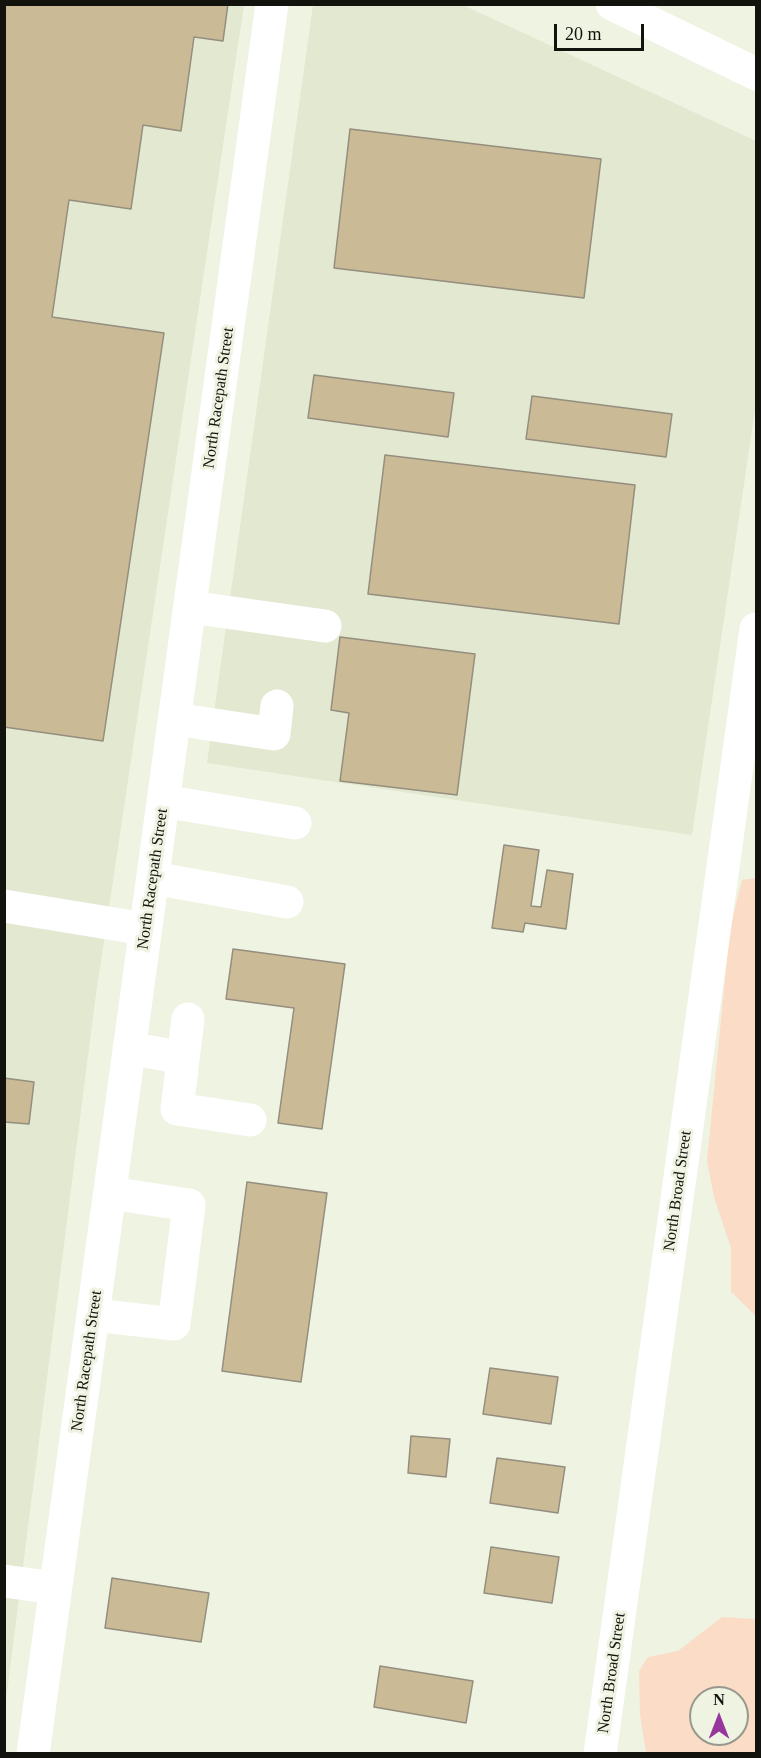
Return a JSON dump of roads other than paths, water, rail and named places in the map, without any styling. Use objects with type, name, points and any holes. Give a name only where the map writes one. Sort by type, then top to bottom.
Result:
[{"type":"main road","name":"North Racepath Street","points":[[33,1754],[272,4]]},
{"type":"main road","points":[[612,4],[756,74]]},
{"type":"main road","points":[[190,607],[325,626]]},
{"type":"main road","name":"North Broad Street","points":[[600,1754],[756,629]]},
{"type":"main road","points":[[175,718],[274,734],[277,706]]},
{"type":"main road","points":[[163,801],[295,823]]},
{"type":"main road","points":[[153,878],[287,902]]},
{"type":"main road","points":[[4,906],[145,929]]},
{"type":"main road","points":[[188,1019],[177,1108],[250,1120]]},
{"type":"main road","points":[[129,1048],[183,1058]]},
{"type":"main road","points":[[93,1315],[174,1324],[189,1205],[110,1193]]},
{"type":"main road","points":[[4,1581],[55,1588]]}]
